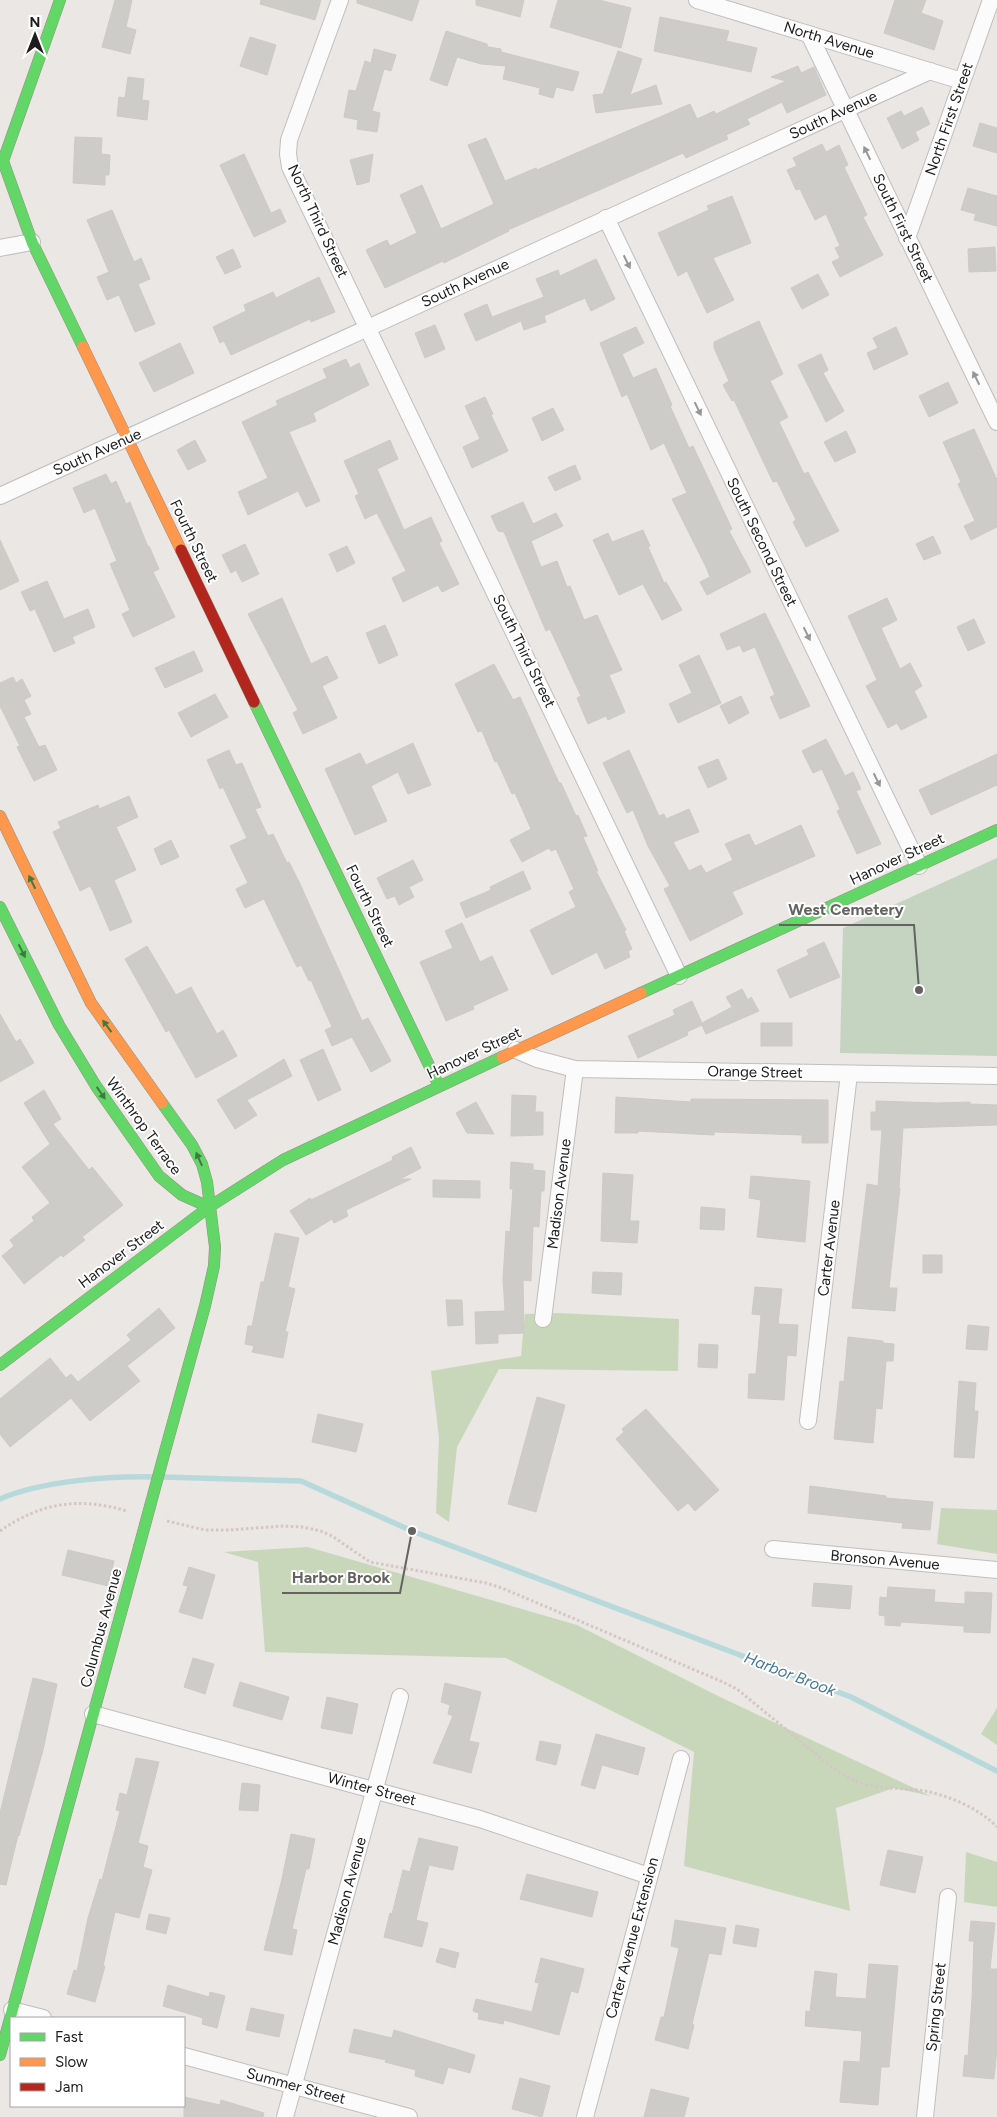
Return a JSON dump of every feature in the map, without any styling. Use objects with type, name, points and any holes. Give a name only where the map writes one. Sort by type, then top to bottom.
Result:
[{"type":"street","name":"Fourth Street","points":[[60,0],[1,163],[32,242],[440,1086]]},
{"type":"street","name":"North Third Street","points":[[340,0],[289,140],[288,154],[290,167],[369,327]]},
{"type":"street","name":"North Avenue","points":[[697,0],[962,81]]},
{"type":"street","name":"North First Street","points":[[908,238],[991,0]]},
{"type":"street","name":"South First Street","points":[[808,34],[997,422]]},
{"type":"street","name":"South Avenue","points":[[0,496],[930,71]]},
{"type":"street","name":"South Second Street","points":[[606,218],[919,866]]},
{"type":"street","points":[[0,248],[32,242]]},
{"type":"street","name":"South Third Street","points":[[369,327],[679,976]]},
{"type":"street","name":"Winthrop Terrace","points":[[0,816],[90,1010],[192,1145],[202,1164],[207,1182],[210,1207],[186,1198],[171,1188],[159,1176],[96,1086],[64,1022],[0,907]]},
{"type":"street","name":"Hanover Street","points":[[0,1365],[210,1207],[283,1160],[516,1050],[997,830]]},
{"type":"street","points":[[0,846],[12,840]]},
{"type":"street","name":"Orange Street","points":[[516,1050],[537,1059],[575,1069],[997,1076]]},
{"type":"street","name":"Madison Avenue","points":[[543,1319],[575,1069]]},
{"type":"street","name":"Carter Avenue","points":[[808,1422],[849,1074]]},
{"type":"street","name":"Columbus Avenue","points":[[10,2017],[202,1315],[214,1266],[216,1247],[210,1207]]},
{"type":"street","name":"Bronson Avenue","points":[[773,1549],[997,1570]]},
{"type":"street","name":"Madison Avenue","points":[[285,2117],[400,1697]]},
{"type":"street","name":"Winter Street","points":[[93,1714],[480,1819],[649,1876]]},
{"type":"street","name":"Carter Avenue Extension","points":[[585,2117],[681,1759]]},
{"type":"street","name":"Spring Street","points":[[925,2117],[948,1897]]},
{"type":"street","points":[[12,2010],[39,2017]]},
{"type":"street","name":"Columbus Avenue","points":[[0,2055],[10,2018]]},
{"type":"street","name":"Summer Street","points":[[185,2056],[409,2117]]},
{"type":"path","points":[[0,1531],[33,1512],[75,1502],[108,1506],[137,1513]]},
{"type":"path","points":[[166,1521],[205,1530],[283,1526],[302,1527],[321,1531],[332,1536],[370,1562],[486,1583],[502,1588],[736,1689],[832,1768],[849,1778],[867,1785],[926,1792],[948,1797],[973,1809],[997,1827]]},
{"type":"green space","points":[[997,858],[997,1056],[840,1053],[843,928]]},
{"type":"green space","points":[[558,1313],[679,1319],[678,1371],[499,1369],[457,1447],[449,1522],[436,1513],[439,1438],[431,1371],[521,1356],[525,1314]]},
{"type":"green space","points":[[941,1508],[997,1510],[997,1554],[937,1544]]},
{"type":"green space","points":[[308,1547],[577,1625],[720,1697],[931,1796],[894,1788],[836,1808],[850,1911],[684,1866],[694,1752],[506,1658],[265,1652],[258,1562],[224,1552]]},
{"type":"green space","points":[[997,1708],[997,1745],[981,1734]]},
{"type":"green space","points":[[966,1852],[997,1862],[997,1907],[964,1902]]},
{"type":"building","points":[[115,0],[132,0],[126,27],[136,30],[130,54],[102,47]]},
{"type":"building","points":[[261,0],[321,0],[315,20],[260,4]]},
{"type":"building","points":[[357,0],[419,0],[412,21],[357,3]]},
{"type":"building","points":[[476,0],[524,0],[520,17],[476,5]]},
{"type":"building","points":[[558,0],[599,0],[631,8],[621,48],[550,27]]},
{"type":"building","points":[[895,0],[926,0],[921,13],[943,21],[934,50],[884,33]]},
{"type":"building","points":[[660,17],[729,31],[726,41],[757,48],[751,72],[654,51]]},
{"type":"building","points":[[446,31],[487,44],[488,47],[501,49],[501,52],[579,72],[573,91],[556,87],[553,98],[539,94],[540,88],[503,79],[506,66],[481,64],[457,57],[447,86],[430,80]]},
{"type":"building","points":[[250,37],[276,45],[267,75],[240,66]]},
{"type":"building","points":[[374,49],[396,55],[391,71],[384,69],[372,111],[380,113],[377,132],[357,129],[358,120],[344,117],[349,90],[356,91],[365,61],[371,63]]},
{"type":"building","points":[[618,51],[642,59],[630,95],[656,85],[662,104],[596,113],[593,95],[603,94]]},
{"type":"building","points":[[798,66],[801,73],[814,67],[826,95],[787,113],[782,102],[747,119],[750,124],[726,135],[728,139],[686,158],[683,153],[508,230],[444,263],[443,261],[385,288],[366,250],[387,240],[390,246],[417,233],[400,195],[422,185],[441,229],[494,204],[468,145],[486,138],[505,181],[536,168],[537,170],[690,104],[697,119],[714,111],[716,114],[786,81],[771,77]]},
{"type":"building","points":[[128,77],[144,79],[142,100],[149,101],[147,120],[117,116],[119,97],[125,98]]},
{"type":"building","points":[[922,107],[930,124],[915,132],[919,140],[902,149],[887,118],[901,111],[904,116]]},
{"type":"building","points":[[980,123],[997,128],[997,153],[973,146]]},
{"type":"building","points":[[75,137],[102,138],[101,154],[110,155],[109,175],[105,175],[105,185],[73,183]]},
{"type":"building","points":[[822,144],[826,152],[839,145],[848,165],[844,167],[867,215],[863,217],[883,255],[840,277],[832,262],[840,258],[835,248],[840,246],[826,214],[815,220],[800,189],[796,190],[787,170],[797,166],[793,158]]},
{"type":"building","points":[[244,154],[271,213],[280,209],[286,222],[254,237],[220,165]]},
{"type":"building","points":[[373,154],[369,182],[357,185],[350,160]]},
{"type":"building","points":[[968,188],[997,196],[997,226],[974,220],[976,214],[961,210]]},
{"type":"building","points":[[732,196],[751,243],[713,258],[734,300],[707,313],[687,271],[678,276],[658,233],[709,210],[707,206]]},
{"type":"building","points":[[112,210],[134,262],[141,258],[150,279],[138,284],[155,324],[135,332],[119,295],[107,300],[97,277],[109,272],[87,220]]},
{"type":"building","points":[[995,247],[996,271],[969,272],[968,249]]},
{"type":"building","points":[[233,249],[241,267],[225,274],[216,257]]},
{"type":"building","points":[[596,259],[615,299],[591,311],[585,298],[544,316],[546,322],[524,330],[521,321],[476,341],[464,314],[487,304],[492,317],[544,297],[536,279],[558,270],[560,276]]},
{"type":"building","points":[[818,274],[829,295],[802,309],[791,288]]},
{"type":"building","points":[[319,277],[335,312],[311,322],[310,319],[231,355],[224,341],[220,343],[213,327],[246,311],[244,305],[273,292],[276,298]]},
{"type":"building","points":[[759,321],[783,374],[770,381],[788,417],[779,422],[804,474],[808,472],[839,531],[806,547],[793,522],[796,520],[777,481],[773,482],[734,400],[732,401],[723,385],[729,381],[714,348],[714,342]]},
{"type":"building","points":[[435,325],[445,349],[425,358],[415,333]]},
{"type":"building","points":[[636,327],[644,343],[622,354],[633,378],[656,368],[672,405],[670,406],[689,448],[693,446],[732,529],[729,531],[751,572],[707,595],[700,582],[710,577],[672,499],[687,493],[664,443],[651,450],[627,394],[622,397],[600,343]]},
{"type":"building","points":[[896,327],[908,354],[874,370],[867,353],[878,348],[873,338]]},
{"type":"building","points":[[180,343],[194,373],[154,392],[139,363]]},
{"type":"building","points":[[821,354],[828,370],[823,373],[844,411],[826,422],[798,365]]},
{"type":"building","points":[[346,359],[350,368],[359,363],[369,385],[313,413],[316,421],[289,432],[320,501],[306,507],[298,491],[248,515],[238,492],[268,478],[242,422],[278,405],[276,401],[327,378],[323,369]]},
{"type":"building","points":[[948,382],[958,403],[929,417],[919,396]]},
{"type":"building","points":[[485,397],[493,414],[491,415],[508,451],[472,468],[463,447],[480,439],[465,406]]},
{"type":"building","points":[[553,408],[564,430],[542,441],[532,418]]},
{"type":"building","points":[[974,429],[997,480],[997,527],[971,540],[964,526],[975,521],[958,484],[961,482],[943,442]]},
{"type":"building","points":[[846,431],[856,452],[835,462],[824,442]]},
{"type":"building","points":[[195,440],[206,461],[188,470],[177,450]]},
{"type":"building","points":[[390,440],[398,459],[377,469],[404,530],[431,517],[442,541],[439,543],[459,584],[442,592],[438,585],[403,602],[392,578],[406,571],[377,513],[365,519],[355,496],[359,494],[344,461]]},
{"type":"building","points":[[575,465],[581,479],[555,491],[548,477]]},
{"type":"building","points":[[106,474],[111,484],[116,481],[126,504],[130,502],[159,569],[153,572],[175,617],[133,637],[122,614],[130,610],[110,564],[117,561],[95,508],[84,513],[73,488]]},
{"type":"building","points":[[523,502],[533,524],[556,513],[563,526],[531,541],[541,567],[557,561],[567,587],[570,586],[584,620],[597,615],[622,670],[609,675],[625,712],[608,720],[606,716],[588,724],[577,698],[581,696],[550,629],[546,631],[504,532],[498,531],[491,516]]},
{"type":"building","points":[[643,530],[650,546],[648,547],[664,583],[666,582],[682,610],[662,620],[643,584],[619,595],[593,540],[608,533],[612,542]]},
{"type":"building","points":[[933,536],[941,553],[924,560],[916,544]]},
{"type":"building","points":[[0,540],[19,581],[0,590]]},
{"type":"building","points":[[245,544],[259,574],[242,582],[236,570],[231,573],[222,555]]},
{"type":"building","points":[[347,546],[355,563],[337,572],[329,554]]},
{"type":"building","points":[[47,581],[64,619],[88,609],[95,627],[72,637],[75,643],[54,652],[35,609],[30,611],[21,592]]},
{"type":"building","points":[[282,598],[311,664],[327,656],[338,678],[322,686],[337,718],[303,734],[293,713],[298,710],[248,614]]},
{"type":"building","points":[[887,598],[897,620],[881,628],[900,669],[910,663],[922,686],[914,691],[927,717],[901,730],[897,723],[888,728],[866,686],[877,680],[848,616]]},
{"type":"building","points":[[765,613],[810,706],[780,719],[770,697],[775,695],[755,647],[743,652],[740,645],[727,650],[720,634]]},
{"type":"building","points":[[974,619],[985,643],[968,651],[957,627]]},
{"type":"building","points":[[385,625],[398,655],[379,664],[366,633]]},
{"type":"building","points":[[194,651],[203,671],[165,688],[155,668]]},
{"type":"building","points":[[699,655],[721,703],[678,723],[669,704],[692,693],[679,665]]},
{"type":"building","points":[[494,664],[513,700],[520,697],[559,783],[561,783],[576,816],[578,815],[587,836],[583,837],[598,871],[596,871],[626,930],[624,931],[632,949],[628,951],[630,957],[605,969],[597,952],[552,975],[530,930],[576,907],[569,892],[574,889],[556,849],[551,851],[549,848],[522,862],[510,840],[531,829],[515,793],[512,794],[497,761],[495,762],[482,731],[478,732],[455,684]]},
{"type":"building","points":[[13,677],[16,683],[22,679],[31,696],[24,700],[31,714],[24,717],[39,747],[45,745],[57,770],[34,781],[17,747],[20,746],[0,706],[0,683]]},
{"type":"building","points":[[215,694],[228,717],[191,737],[178,713]]},
{"type":"building","points":[[741,696],[749,713],[729,724],[720,706]]},
{"type":"building","points":[[826,739],[845,776],[853,772],[861,789],[856,791],[881,844],[857,854],[837,811],[840,809],[822,769],[813,773],[802,751]]},
{"type":"building","points":[[413,743],[431,785],[408,794],[398,772],[371,786],[387,821],[355,835],[325,769],[360,753],[366,765]]},
{"type":"building","points":[[229,750],[236,765],[242,763],[261,807],[255,809],[268,836],[273,834],[287,863],[289,862],[362,1021],[368,1018],[391,1061],[371,1072],[352,1037],[332,1046],[325,1030],[332,1027],[311,980],[309,981],[301,965],[297,967],[264,899],[245,908],[236,889],[248,883],[230,846],[247,838],[223,787],[220,789],[207,760]]},
{"type":"building","points":[[629,750],[659,816],[664,814],[666,819],[689,809],[699,832],[673,842],[689,871],[701,865],[706,873],[733,860],[725,844],[749,834],[755,846],[801,825],[815,856],[732,892],[743,914],[690,941],[664,889],[670,886],[648,846],[633,810],[627,813],[603,763]]},
{"type":"building","points":[[997,754],[997,785],[931,815],[919,790]]},
{"type":"building","points":[[718,759],[727,779],[708,788],[698,767]]},
{"type":"building","points":[[129,796],[138,817],[116,827],[136,870],[114,880],[132,922],[110,931],[90,886],[80,891],[53,832],[61,828],[58,822],[98,805],[99,809]]},
{"type":"building","points":[[171,840],[179,857],[161,865],[154,849]]},
{"type":"building","points":[[413,860],[423,880],[409,887],[414,897],[399,905],[395,896],[387,899],[377,878]]},
{"type":"building","points":[[523,871],[531,889],[466,918],[460,903],[491,890],[490,887]]},
{"type":"building","points":[[462,923],[480,962],[492,956],[508,990],[473,1006],[474,1009],[446,1021],[420,962],[453,948],[445,931]]},
{"type":"building","points":[[824,942],[840,977],[790,998],[777,970],[809,955],[807,950]]},
{"type":"building","points":[[147,946],[176,995],[191,987],[217,1034],[223,1030],[237,1056],[196,1078],[169,1030],[166,1032],[125,959]]},
{"type":"building","points":[[742,989],[748,1000],[751,997],[759,1011],[706,1034],[702,1025],[687,1032],[688,1035],[638,1058],[628,1036],[675,1015],[673,1010],[692,1001],[702,1023],[732,1007],[726,997]]},
{"type":"building","points":[[0,1014],[16,1042],[20,1039],[34,1063],[0,1082]]},
{"type":"building","points":[[761,1023],[792,1023],[792,1046],[761,1046]]},
{"type":"building","points":[[323,1049],[341,1090],[318,1101],[300,1060]]},
{"type":"building","points":[[284,1059],[292,1076],[247,1100],[257,1115],[235,1129],[217,1100]]},
{"type":"building","points":[[44,1090],[61,1119],[53,1124],[89,1170],[92,1167],[123,1205],[82,1237],[85,1240],[63,1257],[61,1255],[24,1284],[2,1256],[14,1246],[10,1240],[34,1221],[32,1217],[50,1203],[22,1167],[50,1144],[24,1103]]},
{"type":"building","points":[[512,1095],[536,1096],[535,1112],[543,1112],[543,1135],[511,1136]]},
{"type":"building","points":[[616,1097],[691,1102],[691,1099],[828,1100],[828,1143],[802,1143],[802,1135],[714,1132],[714,1135],[638,1131],[638,1133],[615,1133]]},
{"type":"building","points":[[876,1101],[970,1102],[970,1104],[997,1105],[997,1125],[903,1128],[900,1188],[889,1288],[897,1288],[895,1311],[852,1308],[867,1184],[878,1186],[882,1130],[871,1130],[871,1112],[876,1112]]},
{"type":"building","points":[[476,1102],[494,1134],[467,1133],[456,1113]]},
{"type":"building","points":[[411,1147],[421,1168],[400,1179],[411,1179],[346,1210],[348,1216],[334,1223],[332,1219],[306,1235],[290,1211],[310,1198],[311,1200],[393,1160],[392,1157]]},
{"type":"building","points":[[511,1162],[533,1164],[533,1170],[545,1171],[544,1191],[541,1191],[539,1227],[533,1226],[531,1281],[523,1280],[524,1333],[498,1334],[498,1343],[476,1344],[475,1312],[505,1311],[503,1279],[506,1231],[510,1232],[513,1189],[510,1189]]},
{"type":"building","points":[[603,1173],[633,1175],[630,1221],[639,1221],[637,1243],[601,1241]]},
{"type":"building","points":[[751,1176],[810,1181],[805,1242],[757,1237],[761,1200],[749,1198]]},
{"type":"building","points":[[433,1180],[480,1181],[480,1198],[433,1197]]},
{"type":"building","points":[[701,1207],[725,1209],[724,1230],[700,1229]]},
{"type":"building","points":[[275,1233],[299,1238],[288,1287],[295,1289],[285,1332],[288,1332],[283,1358],[252,1352],[254,1346],[245,1344],[248,1326],[252,1326],[261,1282],[264,1282]]},
{"type":"building","points":[[923,1255],[942,1255],[942,1273],[923,1273]]},
{"type":"building","points":[[593,1272],[622,1273],[621,1295],[592,1293]]},
{"type":"building","points":[[755,1287],[782,1289],[778,1324],[798,1325],[796,1356],[787,1355],[784,1400],[748,1398],[749,1374],[756,1374],[761,1315],[752,1314]]},
{"type":"building","points":[[446,1300],[462,1300],[463,1325],[448,1326]]},
{"type":"building","points":[[159,1308],[175,1328],[127,1366],[140,1381],[90,1421],[71,1398],[10,1447],[0,1434],[0,1399],[50,1358],[66,1378],[71,1374],[78,1382],[131,1340],[127,1335]]},
{"type":"building","points":[[968,1325],[989,1327],[987,1350],[966,1349]]},
{"type":"building","points":[[848,1337],[894,1344],[893,1361],[886,1361],[882,1409],[876,1408],[873,1443],[834,1439],[840,1381],[844,1382]]},
{"type":"building","points":[[699,1344],[718,1345],[717,1368],[698,1367]]},
{"type":"building","points":[[959,1381],[976,1383],[974,1411],[978,1411],[974,1458],[954,1457]]},
{"type":"building","points":[[537,1397],[565,1405],[536,1512],[508,1504]]},
{"type":"building","points":[[646,1409],[719,1490],[695,1511],[688,1503],[678,1511],[616,1439],[624,1432],[622,1429]]},
{"type":"building","points":[[318,1414],[363,1424],[356,1452],[312,1442]]},
{"type":"building","points":[[810,1486],[886,1496],[886,1498],[933,1502],[930,1530],[902,1528],[903,1523],[808,1513]]},
{"type":"building","points":[[68,1550],[114,1561],[108,1586],[62,1575]]},
{"type":"building","points":[[189,1567],[215,1575],[202,1619],[179,1612],[188,1586],[183,1585]]},
{"type":"building","points":[[814,1583],[852,1586],[850,1609],[812,1606]]},
{"type":"building","points":[[888,1587],[935,1590],[934,1602],[965,1604],[965,1592],[992,1593],[990,1633],[964,1632],[964,1626],[901,1622],[900,1626],[885,1625],[885,1616],[879,1615],[880,1597],[887,1598]]},
{"type":"building","points":[[193,1658],[214,1664],[205,1694],[184,1687]]},
{"type":"building","points":[[33,1678],[57,1684],[43,1750],[18,1835],[6,1885],[0,1884],[0,1813]]},
{"type":"building","points":[[240,1682],[289,1697],[282,1720],[233,1706]]},
{"type":"building","points":[[445,1683],[481,1692],[469,1741],[479,1743],[471,1773],[433,1763],[453,1716],[448,1714],[450,1705],[441,1702]]},
{"type":"building","points":[[327,1697],[358,1704],[352,1734],[321,1728]]},
{"type":"building","points":[[596,1734],[645,1748],[638,1775],[602,1765],[595,1789],[581,1785]]},
{"type":"building","points":[[540,1741],[561,1745],[556,1765],[536,1760]]},
{"type":"building","points":[[136,1758],[159,1762],[138,1843],[148,1846],[143,1867],[152,1870],[139,1918],[115,1912],[103,1966],[105,1966],[95,2002],[67,1994],[74,1970],[77,1971],[88,1918],[100,1879],[102,1880],[120,1811],[116,1810],[120,1793],[127,1795]]},
{"type":"building","points":[[242,1783],[260,1785],[258,1811],[239,1810]]},
{"type":"building","points":[[291,1834],[315,1839],[309,1869],[306,1869],[292,1929],[297,1930],[292,1955],[264,1950]]},
{"type":"building","points":[[419,1838],[458,1847],[453,1870],[429,1865],[416,1920],[428,1923],[422,1947],[384,1937],[403,1870],[410,1872]]},
{"type":"building","points":[[888,1850],[923,1857],[915,1893],[880,1885]]},
{"type":"building","points":[[527,1874],[598,1892],[592,1917],[520,1899]]},
{"type":"building","points":[[149,1914],[170,1918],[166,1934],[146,1929]]},
{"type":"building","points":[[675,1920],[726,1928],[721,1955],[709,1953],[688,2049],[655,2040],[661,2017],[664,2017],[679,1948],[671,1946]]},
{"type":"building","points":[[971,1921],[995,1923],[990,1969],[997,1969],[997,2049],[994,2079],[963,2076],[965,2055],[968,2056],[972,1999],[974,1941],[969,1941]]},
{"type":"building","points":[[736,1925],[759,1929],[756,1947],[733,1943]]},
{"type":"building","points":[[440,1948],[459,1953],[455,1968],[436,1962]]},
{"type":"building","points":[[541,1958],[584,1969],[578,1993],[571,1991],[559,2035],[504,2020],[503,2024],[478,2019],[479,2013],[473,2011],[476,1999],[532,2012],[539,1983],[535,1982]]},
{"type":"building","points":[[869,1964],[898,1966],[889,2067],[881,2067],[878,2105],[840,2102],[844,2061],[860,2062],[862,2031],[805,2026],[806,2011],[810,2012],[815,1971],[837,1974],[835,1997],[866,1999]]},
{"type":"building","points":[[168,1985],[209,1997],[210,1992],[225,1996],[217,2028],[202,2024],[203,2018],[163,2006]]},
{"type":"building","points":[[251,2008],[284,2015],[279,2037],[246,2030]]},
{"type":"building","points":[[354,2029],[392,2038],[394,2030],[475,2055],[470,2073],[448,2067],[443,2084],[415,2076],[416,2070],[385,2062],[386,2060],[349,2052]]},
{"type":"building","points":[[520,2078],[550,2086],[542,2117],[512,2109]]},
{"type":"building","points":[[651,2089],[689,2098],[684,2117],[644,2117]]},
{"type":"building","points":[[185,2097],[220,2105],[221,2100],[264,2113],[263,2117],[184,2117]]},
{"type":"waterway","name":"Harbor Brook","points":[[0,1499],[35,1488],[75,1481],[116,1477],[153,1477]]},
{"type":"waterway","name":"Harbor Brook","points":[[163,1477],[301,1481],[412,1531],[851,1697],[997,1771]]},
{"type":"traffic: fast","points":[[60,0],[3,161],[32,242],[83,347]]},
{"type":"traffic: fast","points":[[254,702],[439,1086]]},
{"type":"traffic: fast","points":[[641,993],[997,830]]},
{"type":"traffic: fast","points":[[0,907],[59,1025],[96,1086],[159,1176],[182,1195],[209,1207]]},
{"type":"traffic: fast","points":[[0,1365],[209,1207],[283,1160],[502,1057]]},
{"type":"traffic: fast","points":[[162,1103],[192,1145],[202,1164],[207,1182],[215,1247],[214,1266],[205,1306],[165,1451]]},
{"type":"traffic: fast","points":[[139,1547],[165,1451]]},
{"type":"traffic: fast","points":[[10,2017],[139,1547]]},
{"type":"traffic: fast","points":[[0,2055],[10,2018]]},
{"type":"traffic: slow","points":[[83,347],[181,550]]},
{"type":"traffic: slow","points":[[0,816],[91,1003],[162,1103]]},
{"type":"traffic: slow","points":[[502,1057],[641,993]]},
{"type":"traffic: jam","points":[[181,550],[254,702]]},
{"type":"place","name":"West Cemetery","points":[[919,990]]},
{"type":"place","name":"Harbor Brook","points":[[412,1531]]}]
